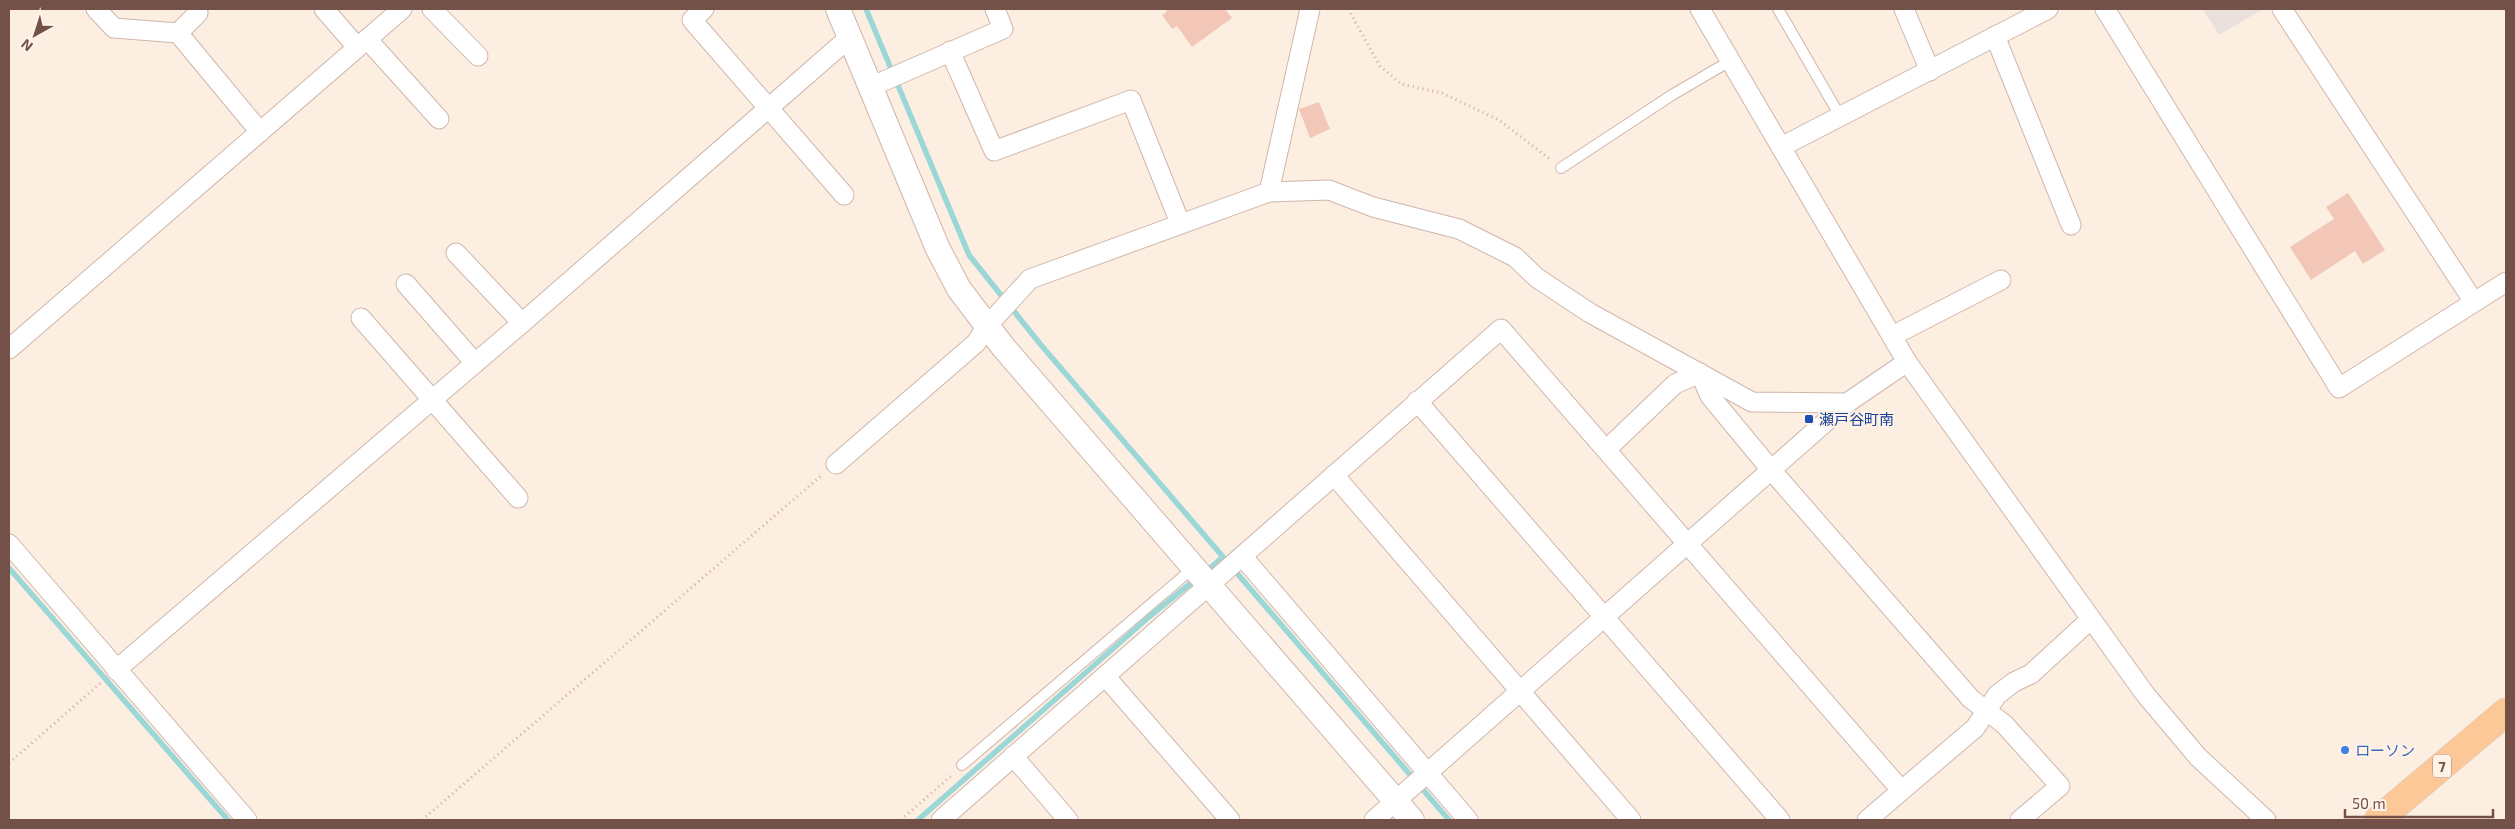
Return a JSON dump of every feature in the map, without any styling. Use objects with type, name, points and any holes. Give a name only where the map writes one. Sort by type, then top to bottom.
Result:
[{"type":"main road","name":"7","points":[[2378,820],[2504,718]]},
{"type":"street","points":[[96,9],[114,28],[178,33],[260,132]]},
{"type":"street","points":[[178,33],[198,13],[197,9]]},
{"type":"street","points":[[324,9],[362,43],[439,119]]},
{"type":"street","points":[[9,349],[402,9]]},
{"type":"street","points":[[432,9],[478,56]]},
{"type":"street","points":[[704,9],[692,20],[844,195]]},
{"type":"street","points":[[838,9],[938,249],[959,288],[987,326],[1412,820]]},
{"type":"street","points":[[870,87],[1003,29],[995,9]]},
{"type":"street","points":[[1269,192],[1310,9]]},
{"type":"street","points":[[1700,9],[1907,362],[2145,694],[2198,757],[2266,820]]},
{"type":"street","points":[[1904,9],[1930,71]]},
{"type":"street","points":[[1781,148],[2048,9]]},
{"type":"street","points":[[2106,9],[2339,388],[2506,282]]},
{"type":"street","points":[[2282,9],[2474,302]]},
{"type":"street","points":[[1995,36],[2071,225]]},
{"type":"street","points":[[116,670],[522,323],[850,37]]},
{"type":"street","points":[[950,51],[994,151],[1131,100],[1180,223]]},
{"type":"street","points":[[836,464],[976,343],[987,326],[1030,280],[1180,223],[1269,192],[1329,190],[1373,208],[1459,229],[1515,257],[1537,278],[1590,313],[1752,402],[1847,403]]},
{"type":"street","points":[[456,253],[522,323]]},
{"type":"street","points":[[1892,336],[2001,280]]},
{"type":"street","points":[[406,284],[475,363]]},
{"type":"street","points":[[361,318],[518,498]]},
{"type":"street","points":[[941,820],[1105,676],[1202,576],[1242,556],[1501,329],[1901,790]]},
{"type":"street","points":[[1374,820],[1847,403],[1907,362]]},
{"type":"street","points":[[1606,449],[1675,384],[1700,373]]},
{"type":"street","points":[[1700,373],[1710,396],[1772,471],[1971,699],[2004,724],[2060,786],[2020,820]]},
{"type":"street","points":[[1418,401],[1780,820]]},
{"type":"street","points":[[1334,475],[1631,820]]},
{"type":"street","points":[[9,544],[247,820]]},
{"type":"street","points":[[1242,556],[1468,820]]},
{"type":"street","points":[[1867,820],[1975,728],[1997,695],[2014,682],[2031,674],[2091,619]]},
{"type":"street","points":[[1105,676],[1230,820]]},
{"type":"street","points":[[1013,756],[1068,820]]},
{"type":"lane","points":[[1778,9],[1840,116]]},
{"type":"lane","points":[[1561,168],[1672,95],[1730,61]]},
{"type":"lane","points":[[962,765],[1185,574],[1202,576]]},
{"type":"path","points":[[1348,9],[1380,66],[1401,84],[1442,94],[1499,120],[1561,168]]},
{"type":"path","points":[[422,820],[836,464]]},
{"type":"path","points":[[9,762],[116,670]]},
{"type":"path","points":[[901,820],[962,765]]},
{"type":"shaded area","points":[[2203,9],[2263,9],[2219,35]]},
{"type":"building","points":[[1165,9],[1225,9],[1232,18],[1192,47],[1177,26],[1172,29],[1162,15],[1167,12]]},
{"type":"building","points":[[1319,102],[1330,129],[1310,138],[1299,109]]},
{"type":"building","points":[[2348,193],[2385,250],[2363,264],[2355,251],[2311,280],[2290,247],[2334,219],[2326,207]]},
{"type":"waterway","points":[[866,9],[969,255],[1041,345],[1449,820]]},
{"type":"waterway","points":[[1205,572],[1223,557]]},
{"type":"waterway","points":[[9,568],[228,820]]},
{"type":"waterway","points":[[918,820],[1150,616],[1196,579]]},
{"type":"place","name":"瀬戸谷町南","points":[[1809,419]]},
{"type":"place","name":"ローソン","points":[[2345,750]]}]
